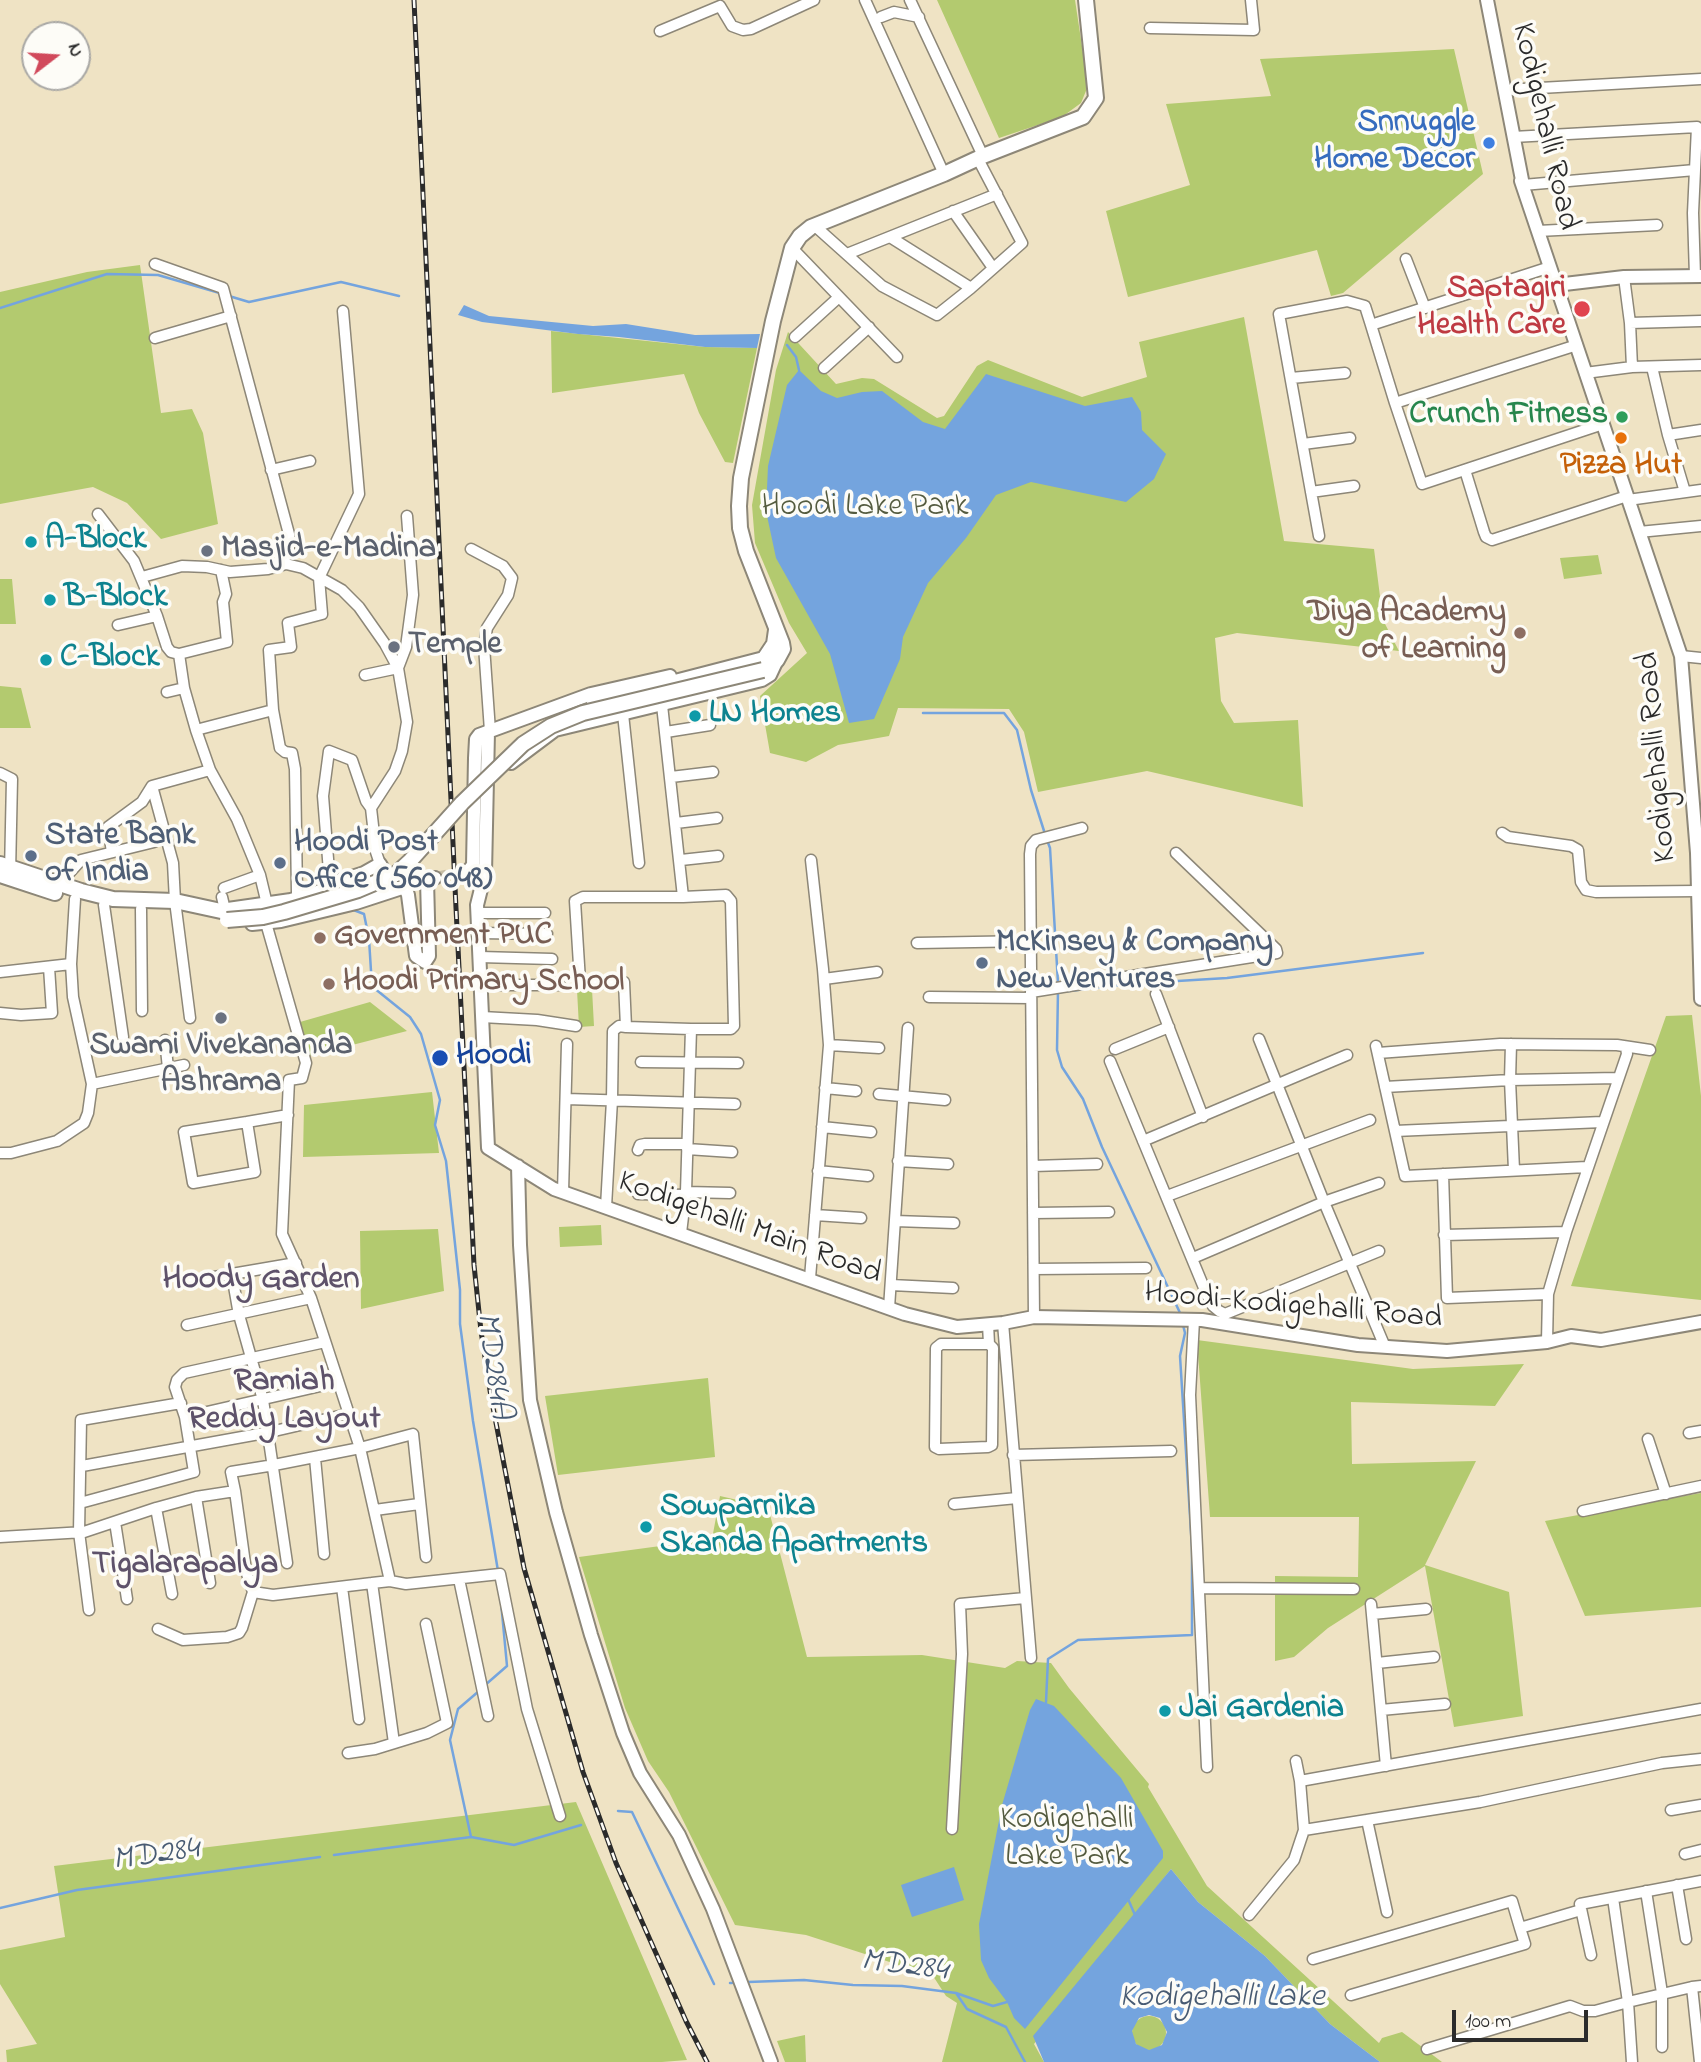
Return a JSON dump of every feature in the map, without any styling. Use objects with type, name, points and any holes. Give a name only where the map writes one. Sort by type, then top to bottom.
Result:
[{"type":"main road","points":[[5,872],[113,899],[176,906],[224,908],[290,901],[370,878],[404,856],[507,749],[534,727],[560,713],[764,659],[775,636],[746,551],[740,528],[739,506],[746,452],[792,248],[800,236],[815,226],[1083,117],[1096,98],[1086,0]]},
{"type":"main road","points":[[224,908],[263,917],[358,890],[396,874],[462,803],[523,744],[551,726],[583,713],[764,670],[777,660],[783,649],[781,637],[775,636]]},
{"type":"main road","points":[[5,872],[75,899],[104,905],[141,909],[176,906]]},
{"type":"street","points":[[660,31],[720,6],[732,26],[737,29],[751,29],[814,0]]},
{"type":"street","points":[[865,0],[944,174]]},
{"type":"street","points":[[815,226],[882,286],[937,315],[1022,243],[997,194],[910,0]]},
{"type":"street","points":[[1150,28],[1254,30],[1251,0]]},
{"type":"street","name":"Kodigehalli Road","points":[[1487,0],[1523,185]]},
{"type":"street","points":[[881,17],[894,12],[919,16]]},
{"type":"street","points":[[1504,90],[1701,79]]},
{"type":"street","points":[[1513,137],[1699,127],[1695,170],[1698,276],[1624,277],[1556,285]]},
{"type":"street","points":[[1523,185],[1695,170]]},
{"type":"street","name":"Kodigehalli Road","points":[[1523,185],[1521,181],[1681,656],[1697,816],[1701,999]]},
{"type":"street","points":[[847,254],[997,194]]},
{"type":"street","points":[[953,211],[993,268]]},
{"type":"street","points":[[1538,231],[1657,225]]},
{"type":"street","points":[[890,237],[971,288]]},
{"type":"street","points":[[792,248],[897,356]]},
{"type":"street","points":[[1406,259],[1425,308]]},
{"type":"street","points":[[155,264],[223,288],[289,534],[289,550],[282,564]]},
{"type":"street","points":[[1371,324],[1550,267]]},
{"type":"street","points":[[1624,277],[1632,368]]},
{"type":"street","points":[[795,337],[839,297]]},
{"type":"street","points":[[1319,536],[1279,314],[1347,301],[1365,306],[1422,484],[1602,424]]},
{"type":"street","points":[[297,893],[295,769],[292,753],[279,748],[273,710],[269,650],[291,647],[288,624],[322,614],[319,578],[359,494],[343,310]]},
{"type":"street","points":[[155,338],[231,316]]},
{"type":"street","points":[[1630,323],[1701,321]]},
{"type":"street","points":[[824,368],[869,327]]},
{"type":"street","points":[[1395,403],[1577,345]]},
{"type":"street","points":[[1585,373],[1632,368],[1701,366]]},
{"type":"street","points":[[1651,367],[1685,492]]},
{"type":"street","points":[[1291,378],[1345,373]]},
{"type":"street","points":[[1668,435],[1701,430]]},
{"type":"street","points":[[1303,444],[1350,438]]},
{"type":"street","points":[[271,470],[310,461]]},
{"type":"street","points":[[1465,470],[1484,532],[1486,537],[1492,540],[1628,498],[1701,490]]},
{"type":"street","points":[[1311,492],[1354,486]]},
{"type":"street","points":[[98,514],[134,561],[142,576],[171,652],[179,654],[227,642],[223,602],[226,594],[221,570]]},
{"type":"street","points":[[397,668],[407,647],[413,595],[407,516]]},
{"type":"street","points":[[1639,532],[1701,526]]},
{"type":"street","points":[[471,549],[503,566],[512,578],[508,595],[487,628],[484,646],[487,786],[485,873],[477,905],[482,1017],[537,1020],[576,1026]]},
{"type":"street","points":[[142,576],[181,566],[207,567],[230,572],[268,569],[282,564],[303,568],[342,590],[359,607],[385,643],[397,668],[407,722],[402,751],[391,779],[371,808]]},
{"type":"street","points":[[118,625],[157,616]]},
{"type":"street","points":[[468,871],[473,865],[476,739],[486,732],[591,694],[746,658],[761,652],[775,636]]},
{"type":"street","points":[[179,654],[184,688],[210,770],[237,820],[260,876],[266,900]]},
{"type":"street","points":[[1681,656],[1701,658]]},
{"type":"street","points":[[487,786],[555,730],[762,680],[770,675],[777,660]]},
{"type":"street","points":[[365,675],[397,668]]},
{"type":"street","points":[[167,692],[184,688]]},
{"type":"street","points":[[662,705],[683,897]]},
{"type":"street","points":[[196,730],[273,710]]},
{"type":"street","points":[[623,714],[639,863]]},
{"type":"street","points":[[516,721],[531,748]]},
{"type":"street","points":[[666,732],[710,724]]},
{"type":"street","points":[[330,884],[323,796],[329,751],[352,760],[371,808],[380,864],[396,890]]},
{"type":"street","points":[[112,852],[108,827],[142,802],[152,786],[210,770]]},
{"type":"street","points":[[671,777],[713,772]]},
{"type":"street","points":[[0,773],[12,779],[5,872]]},
{"type":"street","points":[[152,786],[173,863],[190,1018]]},
{"type":"street","points":[[676,823],[717,818]]},
{"type":"street","points":[[1034,1317],[1030,854],[1031,846],[1040,839],[1082,828]]},
{"type":"street","points":[[1502,833],[1508,837],[1571,846],[1578,850],[1581,882],[1586,890],[1697,891]]},
{"type":"street","points":[[59,884],[81,860],[154,842]]},
{"type":"street","points":[[929,997],[1031,995],[1067,986],[1277,953],[1276,949],[1176,853]]},
{"type":"street","points":[[681,860],[719,856]]},
{"type":"street","points":[[810,1279],[829,1045],[811,860]]},
{"type":"street","points":[[224,908],[330,884],[364,873],[380,864]]},
{"type":"street","points":[[224,908],[260,876]]},
{"type":"street","points":[[224,908],[228,924],[266,923],[356,903],[396,890],[406,890],[416,956],[425,962],[429,956],[427,880],[435,878]]},
{"type":"street","points":[[607,1207],[612,1031],[620,1026],[626,1027],[691,1029],[733,1028],[731,901],[726,895],[583,897],[576,901],[580,981],[583,985],[624,982],[626,1027]]},
{"type":"street","points":[[0,1153],[11,1153],[57,1141],[84,1124],[88,1113],[92,1084],[73,997],[71,964],[75,899]]},
{"type":"street","points":[[104,905],[123,1037]]},
{"type":"street","points":[[141,909],[142,1011]]},
{"type":"street","points":[[477,913],[545,914]]},
{"type":"street","points":[[266,923],[306,1063],[302,1078],[289,1080],[282,1234],[311,1298],[360,1448],[390,1581]]},
{"type":"street","points":[[479,933],[547,933]]},
{"type":"street","points":[[917,943],[1031,941]]},
{"type":"street","points":[[480,957],[552,958]]},
{"type":"street","points":[[0,972],[71,964]]},
{"type":"street","points":[[0,1013],[52,1013],[49,967]]},
{"type":"street","points":[[824,979],[877,972]]},
{"type":"street","points":[[481,985],[560,985]]},
{"type":"street","points":[[1156,994],[1203,1117]]},
{"type":"street","name":"Kodigehalli Main Road","points":[[482,1017],[488,1148],[518,1166],[563,1192],[889,1308],[957,1327],[1003,1323]]},
{"type":"street","points":[[1115,1049],[1169,1027]]},
{"type":"street","points":[[889,1308],[908,1028]]},
{"type":"street","points":[[681,1233],[686,1193],[691,1029]]},
{"type":"street","points":[[165,1040],[168,1069]]},
{"type":"street","points":[[1259,1040],[1385,1347]]},
{"type":"street","points":[[563,1192],[567,1045]]},
{"type":"street","points":[[829,1045],[879,1048]]},
{"type":"street","points":[[1511,1045],[1514,1170]]},
{"type":"street","points":[[1587,1167],[1405,1177],[1377,1049],[1617,1045],[1650,1050]]},
{"type":"street","points":[[1547,1342],[1548,1294],[1602,1122],[1628,1054],[1626,1047]]},
{"type":"street","points":[[1143,1141],[1347,1055]]},
{"type":"street","points":[[1110,1061],[1213,1306],[1225,1314],[1378,1251]]},
{"type":"street","points":[[642,1062],[738,1063]]},
{"type":"street","points":[[92,1084],[184,1065]]},
{"type":"street","points":[[1385,1087],[1510,1080],[1618,1078]]},
{"type":"street","points":[[825,1088],[856,1091]]},
{"type":"street","points":[[880,1094],[945,1100]]},
{"type":"street","points":[[566,1099],[735,1104]]},
{"type":"street","points":[[247,1122],[255,1172],[193,1183],[184,1132],[288,1115]]},
{"type":"street","points":[[1167,1196],[1370,1120]]},
{"type":"street","points":[[1395,1131],[1602,1122]]},
{"type":"street","points":[[822,1127],[871,1132]]},
{"type":"street","points":[[638,1150],[640,1145],[645,1144],[732,1152]]},
{"type":"street","points":[[898,1161],[947,1164]]},
{"type":"street","points":[[1033,1167],[1097,1164]]},
{"type":"street","points":[[518,1166],[530,1400],[556,1512],[591,1635],[623,1733],[640,1773],[679,1835],[713,1909],[771,2062]]},
{"type":"street","points":[[818,1171],[868,1176]]},
{"type":"street","points":[[1443,1174],[1447,1298],[1548,1294]]},
{"type":"street","points":[[1193,1258],[1324,1202],[1379,1182]]},
{"type":"street","points":[[638,1194],[730,1193]]},
{"type":"street","points":[[1033,1213],[1109,1212]]},
{"type":"street","points":[[815,1214],[861,1219]]},
{"type":"street","points":[[895,1221],[954,1223]]},
{"type":"street","points":[[1444,1235],[1566,1232]]},
{"type":"street","points":[[191,1280],[296,1263]]},
{"type":"street","points":[[1034,1269],[1146,1268]]},
{"type":"street","points":[[232,1275],[239,1315],[264,1400],[287,1563]]},
{"type":"street","points":[[891,1285],[953,1288]]},
{"type":"street","points":[[187,1325],[311,1298]]},
{"type":"street","name":"Hoodi-Kodigehalli Road","points":[[1003,1323],[1034,1317],[1186,1320],[1358,1345],[1447,1351],[1547,1342],[1571,1336],[1601,1340],[1701,1322]]},
{"type":"street","points":[[1186,1320],[1207,1767]]},
{"type":"street","points":[[1003,1323],[1031,1658]]},
{"type":"street","points":[[988,1324],[989,1344],[993,1348],[992,1445],[939,1449],[935,1447],[936,1348],[941,1344],[989,1344]]},
{"type":"street","points":[[80,1503],[192,1474],[195,1469],[191,1446],[176,1387],[177,1380],[184,1373],[325,1342]]},
{"type":"street","points":[[185,1417],[338,1382]]},
{"type":"street","points":[[89,1610],[79,1532],[81,1420],[181,1403]]},
{"type":"street","points":[[82,1466],[270,1432],[348,1414]]},
{"type":"street","points":[[1689,1433],[1701,1431]]},
{"type":"street","points":[[158,1629],[183,1640],[218,1638],[239,1633],[245,1623],[253,1592],[246,1572],[231,1472],[315,1458],[413,1434],[426,1557]]},
{"type":"street","points":[[1648,1439],[1666,1494]]},
{"type":"street","points":[[1013,1455],[1171,1451]]},
{"type":"street","points":[[315,1458],[324,1554]]},
{"type":"street","points":[[1583,1511],[1701,1486]]},
{"type":"street","points":[[0,1537],[79,1532],[196,1497],[235,1491]]},
{"type":"street","points":[[196,1497],[210,1583]]},
{"type":"street","points":[[954,1504],[1017,1498]]},
{"type":"street","points":[[375,1510],[419,1504]]},
{"type":"street","points":[[156,1508],[172,1594]]},
{"type":"street","points":[[115,1521],[127,1599]]},
{"type":"street","points":[[253,1592],[273,1595],[390,1581],[406,1584],[500,1574],[527,1709],[560,1816]]},
{"type":"street","points":[[459,1578],[488,1716]]},
{"type":"street","points":[[372,1583],[394,1743]]},
{"type":"street","points":[[342,1587],[359,1719]]},
{"type":"street","points":[[1199,1588],[1354,1589]]},
{"type":"street","points":[[952,1829],[962,1654],[960,1604],[1025,1598]]},
{"type":"street","points":[[1386,1766],[1372,1609],[1426,1609]]},
{"type":"street","points":[[348,1753],[375,1749],[428,1733],[447,1723],[426,1624]]},
{"type":"street","points":[[1377,1663],[1434,1657]]},
{"type":"street","points":[[1381,1710],[1445,1704]]},
{"type":"street","points":[[1300,1781],[1701,1709]]},
{"type":"street","points":[[1304,1830],[1479,1802],[1662,1763],[1701,1759]]},
{"type":"street","points":[[1249,1915],[1294,1860],[1304,1830],[1296,1760]]},
{"type":"street","points":[[1671,1810],[1701,1805]]},
{"type":"street","points":[[1367,1820],[1387,1912]]},
{"type":"street","points":[[1685,1854],[1701,1850]]},
{"type":"street","points":[[1591,1955],[1580,1904],[1701,1881]]},
{"type":"street","points":[[1677,1885],[1686,1939]]},
{"type":"street","points":[[1646,1891],[1662,1993],[1662,2047]]},
{"type":"street","points":[[1613,1898],[1628,2002],[1632,2062]]},
{"type":"street","points":[[1313,1959],[1512,1902],[1525,1944],[1351,1995]]},
{"type":"street","points":[[1520,1928],[1581,1910]]},
{"type":"street","points":[[1427,2049],[1570,2006],[1583,2011],[1595,2011],[1697,1986],[1700,2062]]},
{"type":"green space","points":[[937,0],[1075,0],[1088,86],[1081,103],[1062,117],[999,138]]},
{"type":"green space","points":[[1454,49],[1483,174],[1343,293],[1331,296],[1317,250],[1128,297],[1106,211],[1190,185],[1166,104],[1271,96],[1260,59]]},
{"type":"green space","points":[[140,265],[161,413],[192,409],[203,433],[218,524],[161,539],[127,503],[93,487],[0,504],[0,292],[87,272]]},
{"type":"green space","points":[[1244,317],[1284,541],[1374,549],[1383,620],[1399,651],[1237,633],[1215,638],[1221,701],[1234,723],[1298,720],[1303,807],[1147,771],[1038,792],[1024,732],[1009,709],[898,708],[889,736],[838,745],[806,762],[770,753],[760,696],[807,653],[789,623],[755,543],[752,505],[776,370],[788,332],[836,384],[862,378],[874,379],[937,418],[944,416],[977,366],[988,360],[1082,397],[1147,377],[1139,342]]},
{"type":"green space","points":[[551,331],[705,347],[757,348],[733,463],[725,462],[699,413],[684,374],[552,393]]},
{"type":"green space","points":[[1598,555],[1602,574],[1564,579],[1560,558]]},
{"type":"green space","points":[[0,579],[12,579],[16,624],[0,624]]},
{"type":"green space","points":[[0,686],[21,688],[31,728],[0,728]]},
{"type":"green space","points":[[592,989],[594,1026],[579,1027],[577,990]]},
{"type":"green space","points":[[370,1002],[407,1031],[309,1056],[300,1022]]},
{"type":"green space","points":[[1692,1015],[1701,1096],[1701,1300],[1571,1286],[1666,1016]]},
{"type":"green space","points":[[432,1092],[439,1153],[303,1157],[304,1105]]},
{"type":"green space","points":[[601,1225],[602,1245],[560,1247],[559,1227]]},
{"type":"green space","points":[[438,1229],[444,1291],[361,1309],[360,1231]]},
{"type":"green space","points":[[1197,1340],[1413,1369],[1524,1364],[1495,1406],[1351,1402],[1352,1464],[1476,1461],[1425,1565],[1509,1592],[1523,1716],[1454,1727],[1425,1566],[1328,1628],[1294,1657],[1275,1661],[1275,1576],[1358,1577],[1359,1517],[1210,1517]]},
{"type":"green space","points":[[708,1378],[715,1457],[558,1475],[545,1396]]},
{"type":"green space","points":[[1701,1493],[1701,1607],[1585,1616],[1545,1521]]},
{"type":"green space","name":"Kodigehalli Lake Park","points":[[720,1496],[768,1507],[807,1657],[922,1655],[1005,1668],[1017,1661],[1051,1663],[1149,1784],[1148,1787],[1207,1886],[1379,2043],[1382,2038],[1402,2032],[1442,2062],[1380,2062],[1330,2024],[1265,1956],[1198,1902],[1171,1869],[1034,2044],[1044,2062],[942,2062],[957,2003],[946,1996],[933,1976],[806,1935],[735,1925],[669,1792],[648,1761],[625,1708],[579,1557],[712,1539]]},
{"type":"green space","points":[[576,1802],[687,2060],[7,2062],[6,2050],[37,2044],[0,1984],[0,1950],[65,1937],[54,1866]]},
{"type":"green space","points":[[1149,2016],[1161,2021],[1166,2033],[1161,2045],[1149,2050],[1137,2045],[1132,2033],[1137,2021]]},
{"type":"green space","points":[[805,2035],[806,2062],[785,2062],[777,2041]]},
{"type":"water","points":[[464,305],[489,316],[593,326],[626,324],[695,335],[760,334],[757,348],[705,347],[482,322],[458,315]]},
{"type":"water","name":"Hoodi Lake Park","points":[[799,370],[821,391],[837,398],[882,391],[923,422],[945,429],[986,374],[1085,406],[1132,397],[1141,412],[1142,430],[1166,454],[1154,479],[1126,502],[1031,482],[996,495],[966,538],[928,583],[903,637],[900,659],[874,719],[849,723],[830,654],[776,558],[766,511],[768,466],[787,385]]},
{"type":"water","name":"Kodigehalli Lake","points":[[1036,1699],[1054,1706],[1121,1778],[1163,1851],[1163,1858],[1025,2029],[1014,2018],[981,1960],[979,1924],[1002,1805],[1030,1710]]},
{"type":"water","points":[[954,1867],[964,1900],[912,1917],[901,1885]]},
{"type":"water","name":"Kodigehalli Lake","points":[[1171,1869],[1198,1902],[1265,1956],[1330,2024],[1380,2062],[1044,2062],[1033,2036]],"holes":[[[1149,2015],[1160,2018],[1167,2032],[1162,2045],[1149,2050],[1136,2044],[1132,2031],[1139,2018]]]},
{"type":"waterway","points":[[0,308],[107,274],[158,275],[223,294]]},
{"type":"waterway","points":[[229,296],[249,302],[341,282],[399,296]]},
{"type":"waterway","points":[[787,345],[796,357],[799,370]]},
{"type":"waterway","points":[[923,713],[1004,713],[1017,730],[1045,834]]},
{"type":"waterway","points":[[1047,840],[1050,848],[1058,983]]},
{"type":"waterway","name":"MD284A","points":[[351,909],[364,914],[374,988],[410,1017],[421,1034],[440,1100],[435,1125],[446,1161],[460,1290],[460,1324],[498,1571]]},
{"type":"waterway","points":[[1061,992],[1128,984],[1227,978],[1423,953]]},
{"type":"waterway","points":[[1058,990],[1057,1050],[1062,1067],[1083,1099],[1102,1147],[1181,1315]]},
{"type":"waterway","points":[[1046,1702],[1048,1659],[1078,1640],[1192,1635],[1192,1548],[1180,1356],[1185,1333],[1183,1325]]},
{"type":"waterway","name":"MD284A","points":[[484,1686],[507,1666],[501,1602]]},
{"type":"waterway","name":"MD284A","points":[[471,1837],[450,1740],[458,1709],[479,1691]]},
{"type":"waterway","name":"MD284","points":[[618,1811],[632,1812],[714,1984]]},
{"type":"waterway","name":"MD284","points":[[334,1855],[471,1837],[514,1845],[581,1825]]},
{"type":"waterway","name":"MD284","points":[[0,1908],[77,1890],[320,1857]]},
{"type":"waterway","points":[[1128,1899],[1135,1915]]},
{"type":"waterway","name":"MD284","points":[[748,1982],[804,1980],[902,1986],[956,1993],[967,2009],[1006,2027],[1025,2062]]},
{"type":"waterway","points":[[956,1993],[993,2006],[1007,2002]]},
{"type":"tunnel","points":[[435,878],[468,871]]},
{"type":"railway","points":[[414,0],[456,908],[474,1265],[481,1331],[524,1568],[583,1772],[616,1863],[707,2062]]},
{"type":"place","name":"Snnuggle Home Decor","points":[[1489,143]]},
{"type":"place","name":"Saptagiri Health Care","points":[[1582,309]]},
{"type":"place","name":"Crunch Fitness","points":[[1622,417]]},
{"type":"place","name":"Pizza Hut","points":[[1621,438]]},
{"type":"place","name":"A-Block","points":[[31,542]]},
{"type":"place","name":"Masjid-e-Madina","points":[[207,551]]},
{"type":"place","name":"B-Block","points":[[50,600]]},
{"type":"place","name":"Diya Academy of Learning","points":[[1520,633]]},
{"type":"place","name":"Temple","points":[[394,647]]},
{"type":"place","name":"C-Block","points":[[46,660]]},
{"type":"place","name":"LN Homes","points":[[695,716]]},
{"type":"place","name":"State Bank of India","points":[[31,856]]},
{"type":"place","name":"Hoodi Post Office (560 048)","points":[[280,863]]},
{"type":"place","name":"Government PUC","points":[[320,938]]},
{"type":"place","name":"McKinsey & Company New Ventures","points":[[982,963]]},
{"type":"place","name":"Hoodi Primary School","points":[[329,984]]},
{"type":"place","name":"Swami Vivekananda Ashrama","points":[[221,1018]]},
{"type":"place","name":"Hoodi","points":[[440,1058]]},
{"type":"place","name":"Sowparnika Skanda Apartments","points":[[646,1527]]},
{"type":"place","name":"Jai Gardenia","points":[[1165,1711]]},
{"type":"district","name":"Hoody Garden","points":[[261,1282]]},
{"type":"district","name":"Ramiah Reddy Layout","points":[[284,1403]]},
{"type":"district","name":"Tigalarapalya","points":[[185,1567]]}]
